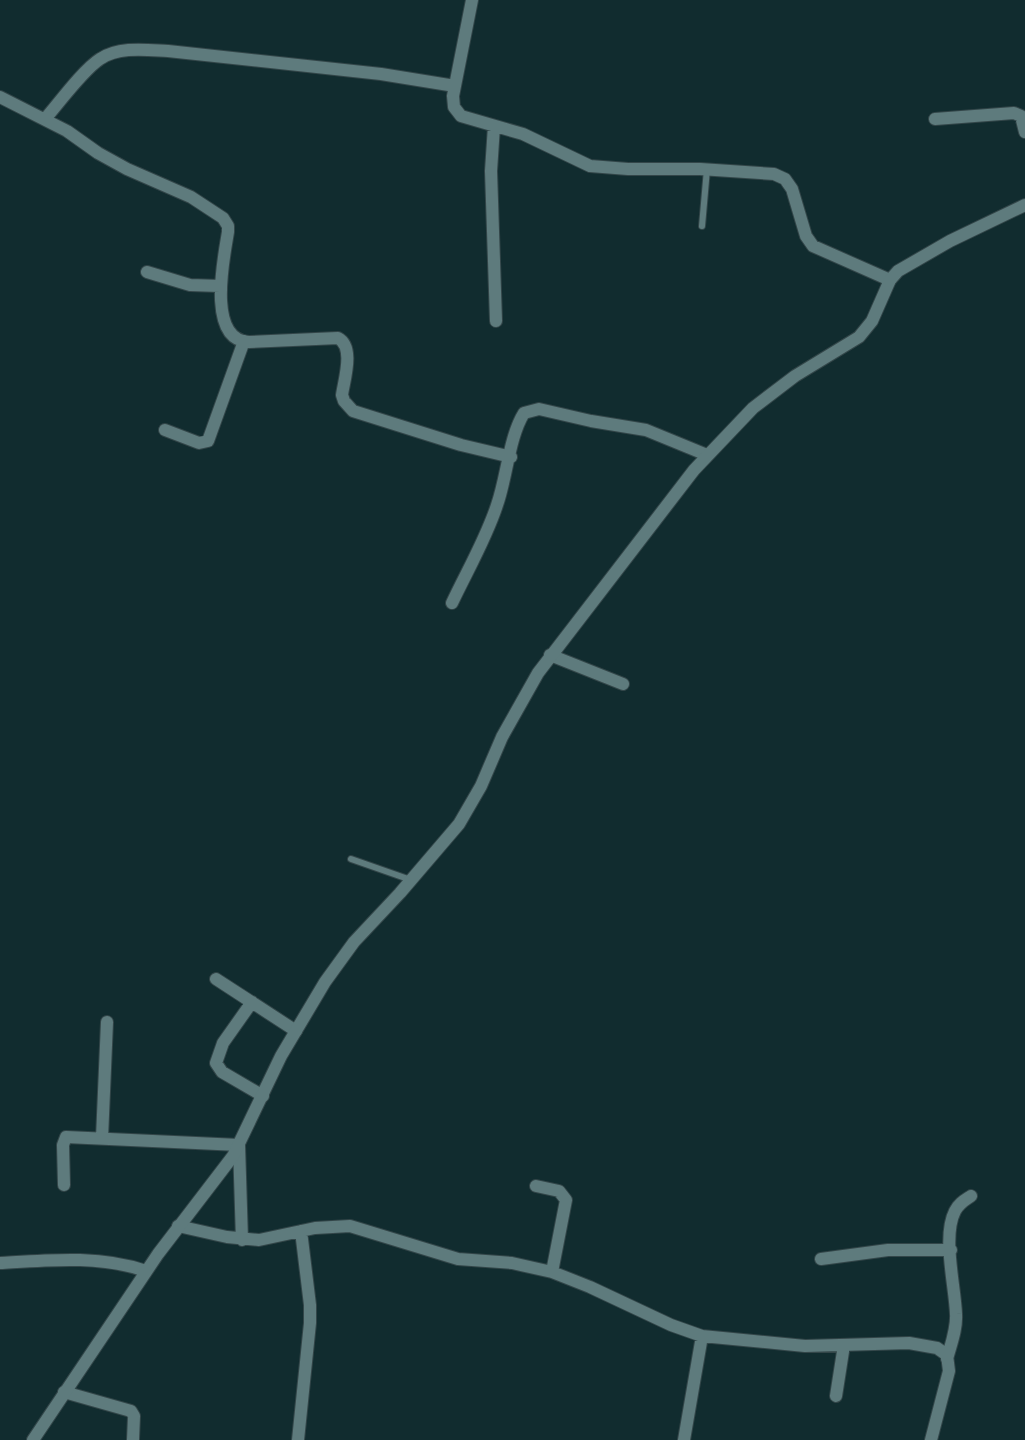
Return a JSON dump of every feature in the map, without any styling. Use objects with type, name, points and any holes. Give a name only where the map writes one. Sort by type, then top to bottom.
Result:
[{"type":"street","points":[[472,0],[453,102],[458,114],[523,134],[590,166],[628,169],[707,169],[774,174],[786,179],[792,190],[806,236],[813,246],[890,280]]},
{"type":"street","points":[[45,119],[100,58],[133,50],[168,51],[381,74],[455,86]]},
{"type":"street","points":[[0,97],[45,119],[126,169],[185,194],[223,218],[228,226],[228,232],[220,286],[224,320],[232,333],[244,341],[338,338],[342,340],[346,350],[342,395],[344,401],[353,412],[461,445],[510,457]]},
{"type":"street","points":[[934,119],[1014,113],[1021,116],[1025,132]]},
{"type":"street","points":[[494,126],[491,171],[496,322]]},
{"type":"street","points":[[33,1440],[146,1271],[178,1226],[222,1172],[239,1145],[296,1031],[325,982],[354,942],[448,838],[470,807],[515,710],[550,655],[707,455],[753,408],[795,376],[859,337],[876,314],[890,280],[898,271],[1025,206]]},
{"type":"street","points":[[147,272],[190,285],[220,286]]},
{"type":"street","points":[[165,430],[200,443],[208,441],[244,341]]},
{"type":"street","points":[[452,603],[491,521],[524,413],[539,408],[591,421],[646,430],[707,455]]},
{"type":"street","points":[[550,655],[623,684]]},
{"type":"street","points":[[216,980],[296,1031]]},
{"type":"street","points":[[252,1002],[223,1043],[216,1063],[222,1072],[263,1096]]},
{"type":"street","points":[[102,1138],[107,1022]]},
{"type":"street","points":[[64,1185],[64,1139],[69,1137],[239,1145]]},
{"type":"street","points":[[239,1145],[242,1240]]},
{"type":"street","points":[[536,1186],[559,1192],[566,1200],[552,1272]]},
{"type":"street","points":[[931,1440],[948,1371],[948,1359],[956,1315],[950,1231],[954,1212],[960,1203],[971,1196]]},
{"type":"street","points":[[178,1226],[242,1240],[258,1240],[328,1226],[350,1226],[458,1259],[512,1263],[552,1272],[590,1286],[671,1325],[702,1336],[805,1346],[909,1343],[927,1345],[943,1350],[948,1359]]},
{"type":"street","points":[[298,1440],[310,1324],[310,1305],[301,1231]]},
{"type":"street","points":[[821,1259],[888,1250],[951,1250]]},
{"type":"street","points":[[0,1263],[102,1261],[127,1264],[146,1271]]},
{"type":"street","points":[[684,1440],[702,1336]]},
{"type":"street","points":[[836,1396],[844,1345]]},
{"type":"street","points":[[64,1392],[131,1411],[134,1416],[133,1440]]},
{"type":"lane","points":[[702,226],[707,169]]},
{"type":"lane","points":[[351,858],[411,880]]}]
